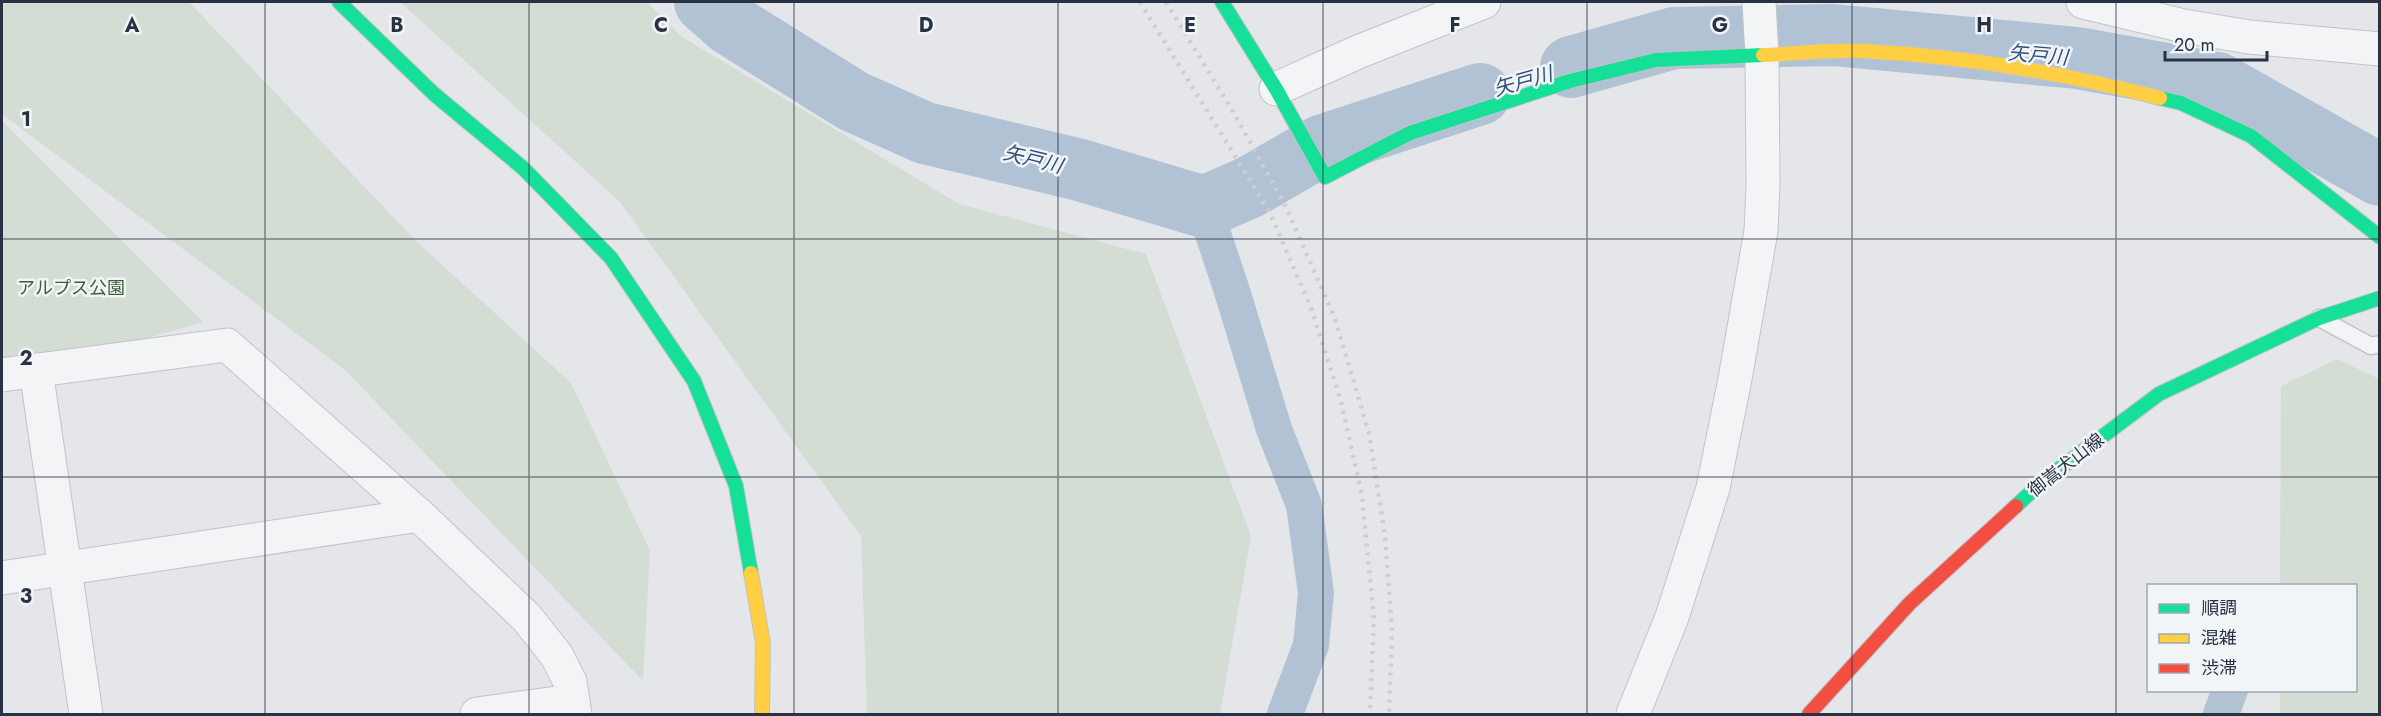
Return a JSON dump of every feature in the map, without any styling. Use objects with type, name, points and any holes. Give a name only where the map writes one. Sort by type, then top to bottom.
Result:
[{"type":"street","points":[[339,2],[434,94],[523,168],[611,258],[693,381],[736,486],[763,644],[762,714]]},
{"type":"street","points":[[1222,2],[1276,89],[1325,177],[1410,133],[1570,81],[1656,60],[1861,51],[1955,58],[2094,81],[2181,103],[2251,136],[2379,237]]},
{"type":"street","points":[[1276,89],[1358,52],[1484,2]]},
{"type":"street","points":[[1633,714],[1672,617],[1713,488],[1733,390],[1761,231],[1762,56],[1759,2]]},
{"type":"street","points":[[2084,2],[2184,26],[2249,37],[2379,49]]},
{"type":"street","name":"御嵩犬山線","points":[[1809,714],[1910,603],[2043,481],[2159,394],[2319,318],[2379,298]]},
{"type":"street","points":[[2,375],[227,345],[419,515],[527,618],[557,656],[570,682],[574,708],[477,714]]},
{"type":"street","points":[[36,370],[86,714]]},
{"type":"street","points":[[2,578],[419,515]]},
{"type":"lane","points":[[2319,318],[2371,346],[2379,344]]},
{"type":"green space","points":[[2,2],[189,2],[416,241],[571,383],[650,551],[643,681],[345,370],[2,114]]},
{"type":"green space","points":[[400,2],[647,2],[681,36],[959,204],[1146,254],[1251,536],[1220,714],[867,714],[861,536],[620,202]]},
{"type":"green space","name":"アルプス公園","points":[[2,121],[203,322],[36,370],[2,375]]},
{"type":"green space","points":[[2337,359],[2379,379],[2379,714],[2280,714],[2280,692],[2357,692],[2357,584],[2280,584],[2281,386]]},
{"type":"waterway","name":"矢戸川","points":[[705,2],[731,25],[853,101],[925,133],[1080,170],[1204,207],[1250,187],[1321,146],[1480,94]]},
{"type":"waterway","name":"矢戸川","points":[[1571,67],[1674,38],[1833,35],[2077,58],[2217,83],[2380,175]]},
{"type":"waterway","points":[[1204,207],[1274,429],[1304,505],[1316,593],[1311,645],[1285,714]]},
{"type":"waterway","points":[[2221,714],[2229,692]]},
{"type":"railway","points":[[1140,2],[1270,213],[1311,308],[1341,401],[1362,496],[1374,619],[1370,714]]},
{"type":"railway","points":[[1166,2],[1235,115],[1286,207],[1335,319],[1369,433],[1385,536],[1392,630],[1389,714]]},
{"type":"traffic: fast","points":[[339,2],[434,94],[523,168],[611,258],[694,381],[736,486],[751,573]]},
{"type":"traffic: fast","points":[[1222,2],[1276,89],[1325,177],[1410,133],[1570,81],[1656,60],[1763,55]]},
{"type":"traffic: fast","points":[[2160,98],[2181,103],[2251,136],[2380,237]]},
{"type":"traffic: fast","points":[[2016,506],[2043,481],[2159,394],[2319,318],[2380,298]]},
{"type":"traffic: slow","points":[[1763,55],[1851,51],[1900,53],[1975,61],[2050,73],[2160,98]]},
{"type":"traffic: slow","points":[[751,573],[763,643],[762,714]]},
{"type":"traffic: jam","points":[[1809,714],[1910,603],[2016,506]]}]
